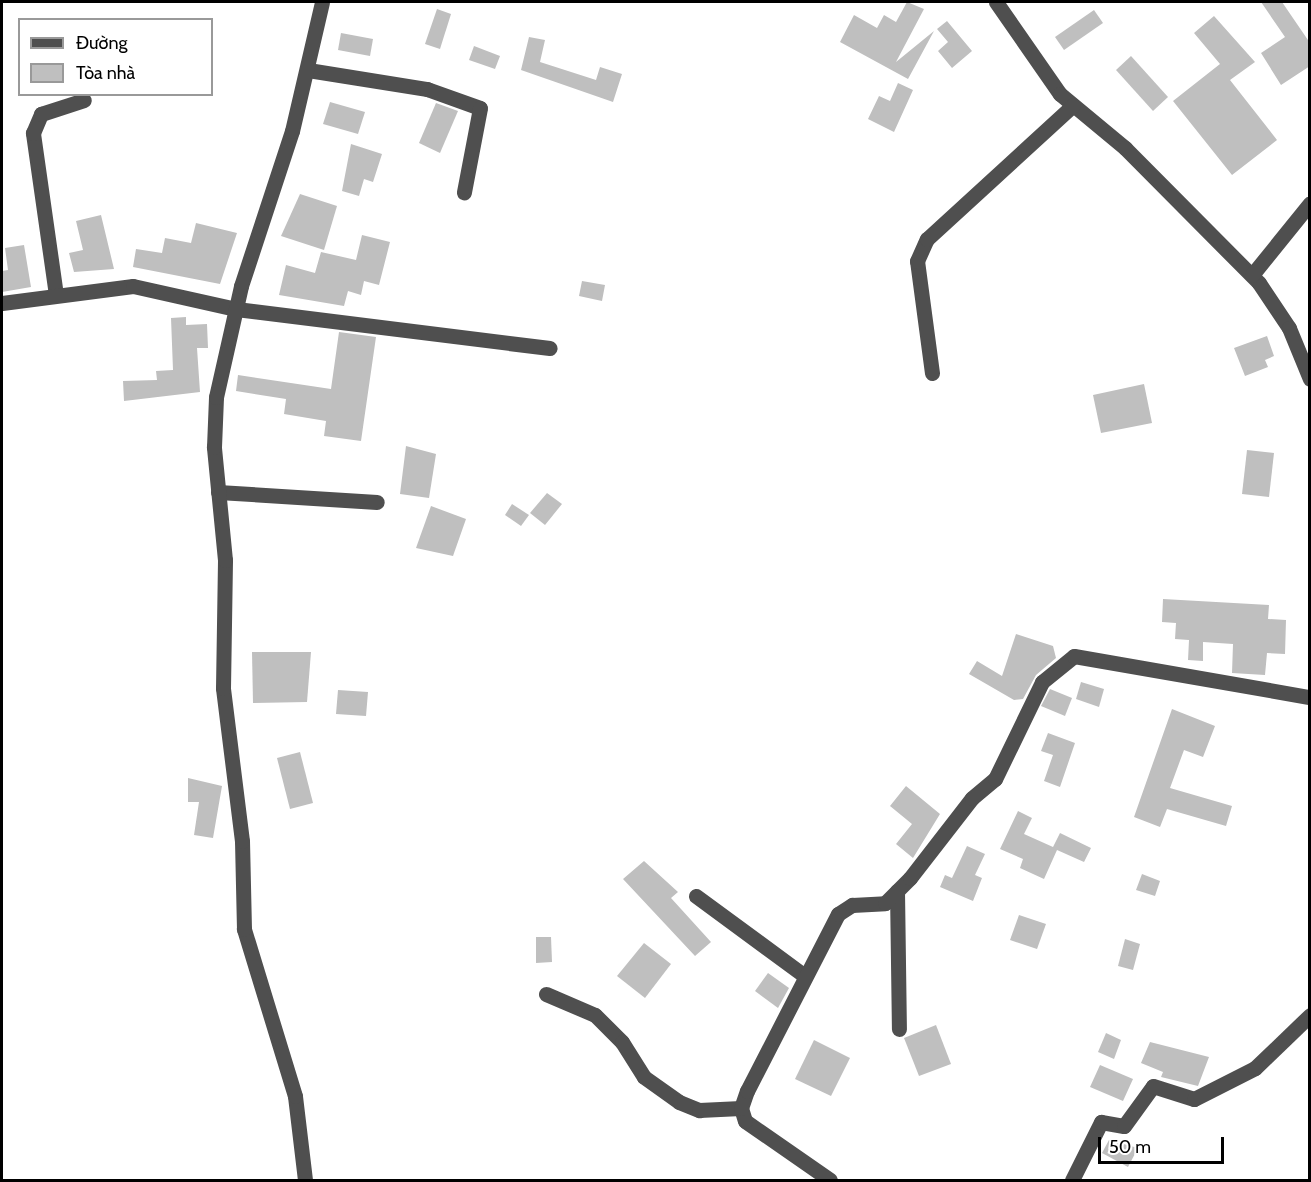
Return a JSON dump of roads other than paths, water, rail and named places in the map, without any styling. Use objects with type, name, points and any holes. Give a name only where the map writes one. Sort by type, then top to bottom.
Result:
[{"type":"street","points":[[305,1180],[295,1096],[244,929],[242,841],[223,688],[225,560],[218,492],[216,397],[236,309],[308,70],[322,2]]},
{"type":"street","points":[[996,2],[1041,71],[1073,105],[1125,148],[1252,275],[1289,327],[1310,379]]},
{"type":"street","points":[[308,70],[427,89],[476,104],[481,110],[464,192]]},
{"type":"street","points":[[56,295],[33,133],[41,114],[84,100]]},
{"type":"street","points":[[932,373],[917,261],[927,239],[1073,105]]},
{"type":"street","points":[[1252,275],[1310,203]]},
{"type":"street","points":[[2,303],[133,286],[236,309],[550,348]]},
{"type":"street","points":[[218,492],[377,502]]},
{"type":"street","points":[[741,1108],[838,914],[852,905],[885,903],[897,891],[972,798],[995,780],[1030,698],[1074,656],[1310,697]]},
{"type":"street","points":[[897,891],[899,1029]]},
{"type":"street","points":[[696,896],[805,976]]},
{"type":"street","points":[[546,994],[595,1016],[622,1042],[644,1077],[679,1102],[699,1110],[741,1108]]},
{"type":"street","points":[[1072,1180],[1101,1122],[1124,1126],[1153,1086],[1194,1099],[1255,1068],[1310,1015]]},
{"type":"street","points":[[741,1108],[759,1134],[830,1180]]}]
